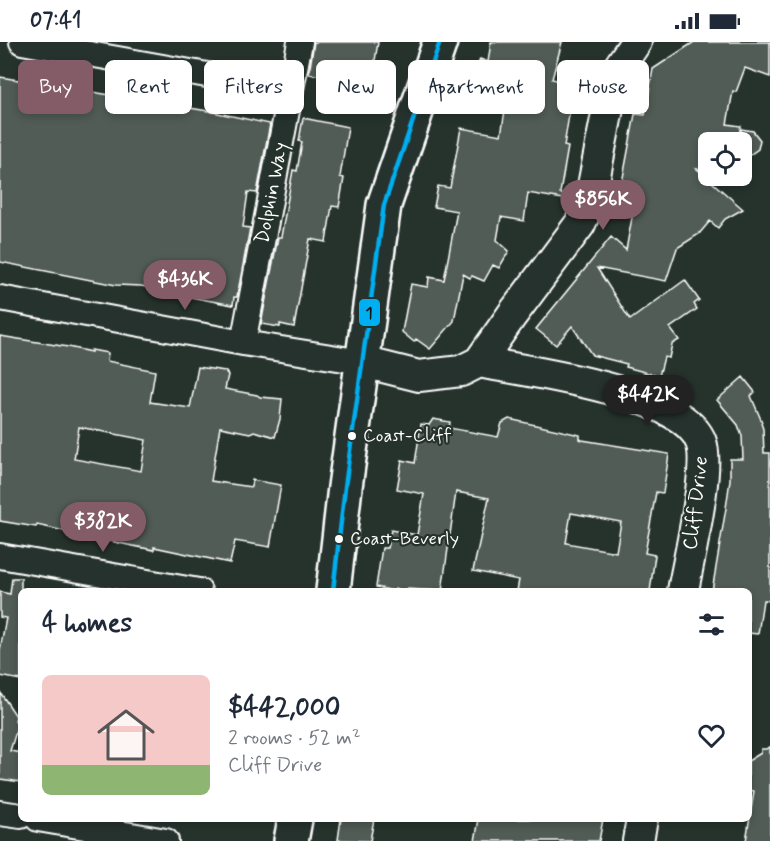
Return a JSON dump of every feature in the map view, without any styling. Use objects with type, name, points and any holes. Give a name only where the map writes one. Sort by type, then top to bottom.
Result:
[{"type":"highway","points":[[333,588],[384,205],[440,42]]},
{"type":"highway","points":[[291,841],[294,822]]},
{"type":"street","points":[[22,42],[204,74]]},
{"type":"street","name":"Dolphin Way","points":[[297,60],[300,42]]},
{"type":"street","points":[[0,298],[243,344],[363,362],[419,376],[461,371],[479,362],[580,224],[590,201],[612,88],[619,67],[636,42]]},
{"type":"street","name":"Dolphin Way","points":[[243,344],[286,114]]},
{"type":"street","name":"Cliff Drive","points":[[479,362],[613,389],[653,402],[688,421],[701,441],[705,463],[684,588]]},
{"type":"street","points":[[0,556],[182,588]]},
{"type":"street","points":[[0,813],[18,816]]},
{"type":"street","points":[[55,822],[166,841]]},
{"type":"street","points":[[638,841],[641,822]]},
{"type":"building","points":[[314,42],[378,42],[375,60],[316,60],[316,75],[309,74]]},
{"type":"building","points":[[491,42],[562,42],[552,79],[557,80],[557,114],[569,114],[564,146],[568,147],[560,193],[569,200],[528,193],[524,221],[501,217],[497,240],[509,251],[499,268],[493,265],[484,281],[463,274],[454,321],[430,349],[416,339],[414,342],[402,332],[411,284],[428,287],[429,277],[444,280],[457,211],[434,207],[438,186],[450,188],[461,128],[501,135],[504,114],[545,114],[545,60],[488,60]]},
{"type":"building","points":[[694,42],[770,42],[770,77],[745,68],[736,92],[733,91],[727,124],[741,126],[740,132],[698,132],[698,186],[717,186],[743,209],[725,219],[718,228],[710,221],[699,234],[677,248],[666,281],[597,268],[630,320],[685,280],[699,300],[694,304],[697,309],[670,328],[679,340],[672,344],[669,358],[664,357],[659,376],[626,367],[627,364],[592,355],[572,326],[556,345],[536,329],[611,237],[626,250],[633,212],[637,208],[618,204],[635,114],[649,114],[649,92],[653,69]]},
{"type":"building","points":[[0,77],[18,80],[18,114],[93,114],[93,92],[105,94],[105,114],[192,114],[192,108],[204,110],[204,114],[222,114],[270,124],[257,193],[248,192],[243,227],[250,228],[237,297],[234,297],[233,305],[174,294],[175,292],[141,286],[116,285],[0,262]]},
{"type":"building","points":[[303,118],[348,127],[340,177],[344,178],[339,207],[332,206],[326,242],[310,239],[294,327],[280,324],[280,327],[261,324],[278,237],[281,237],[293,170],[297,171]]},
{"type":"building","points":[[741,129],[753,131],[760,140],[758,149],[752,153],[752,132],[741,132]]},
{"type":"building","points":[[0,336],[108,353],[107,361],[155,371],[150,402],[190,408],[198,367],[225,371],[228,375],[225,389],[260,397],[282,399],[275,437],[254,431],[250,433],[220,427],[211,481],[251,487],[252,480],[281,485],[270,547],[235,541],[230,563],[154,547],[154,550],[128,545],[37,525],[36,527],[0,521]],"holes":[[[79,427],[146,440],[141,471],[74,459]]]},
{"type":"building","points":[[743,377],[755,392],[751,396],[762,422],[764,453],[770,453],[770,601],[763,600],[758,634],[752,633],[752,588],[713,588],[730,480],[730,459],[743,459],[742,436],[738,425],[717,400]]},
{"type":"building","points":[[433,419],[450,422],[449,428],[498,437],[502,423],[509,419],[580,435],[582,440],[669,454],[663,493],[656,492],[645,553],[655,555],[650,588],[518,588],[519,580],[473,571],[489,498],[456,492],[442,588],[376,587],[382,548],[387,548],[391,530],[417,535],[424,494],[397,489],[402,460],[415,463],[421,424],[429,425]],"holes":[[[571,513],[621,522],[616,552],[566,543]]]},
{"type":"building","points":[[12,578],[21,578],[21,588],[18,588],[18,679],[0,676],[0,650],[6,618],[0,617],[0,592],[10,594]]},
{"type":"building","points":[[0,692],[16,716],[15,721],[18,725],[10,751],[18,752],[18,782],[0,779]]},
{"type":"building","points":[[770,747],[770,841],[746,841],[749,822],[752,822],[754,791],[752,791],[752,759],[761,753],[761,749]]},
{"type":"building","points":[[341,822],[373,822],[370,841],[338,840]]},
{"type":"building","points":[[478,822],[602,822],[599,841],[475,841]]},
{"type":"transit line","name":"1","points":[[333,588],[384,205],[440,42]]},
{"type":"place","name":"Coast-Cliff","points":[[352,436]]},
{"type":"place","name":"Coast-Beverly","points":[[339,539]]}]
